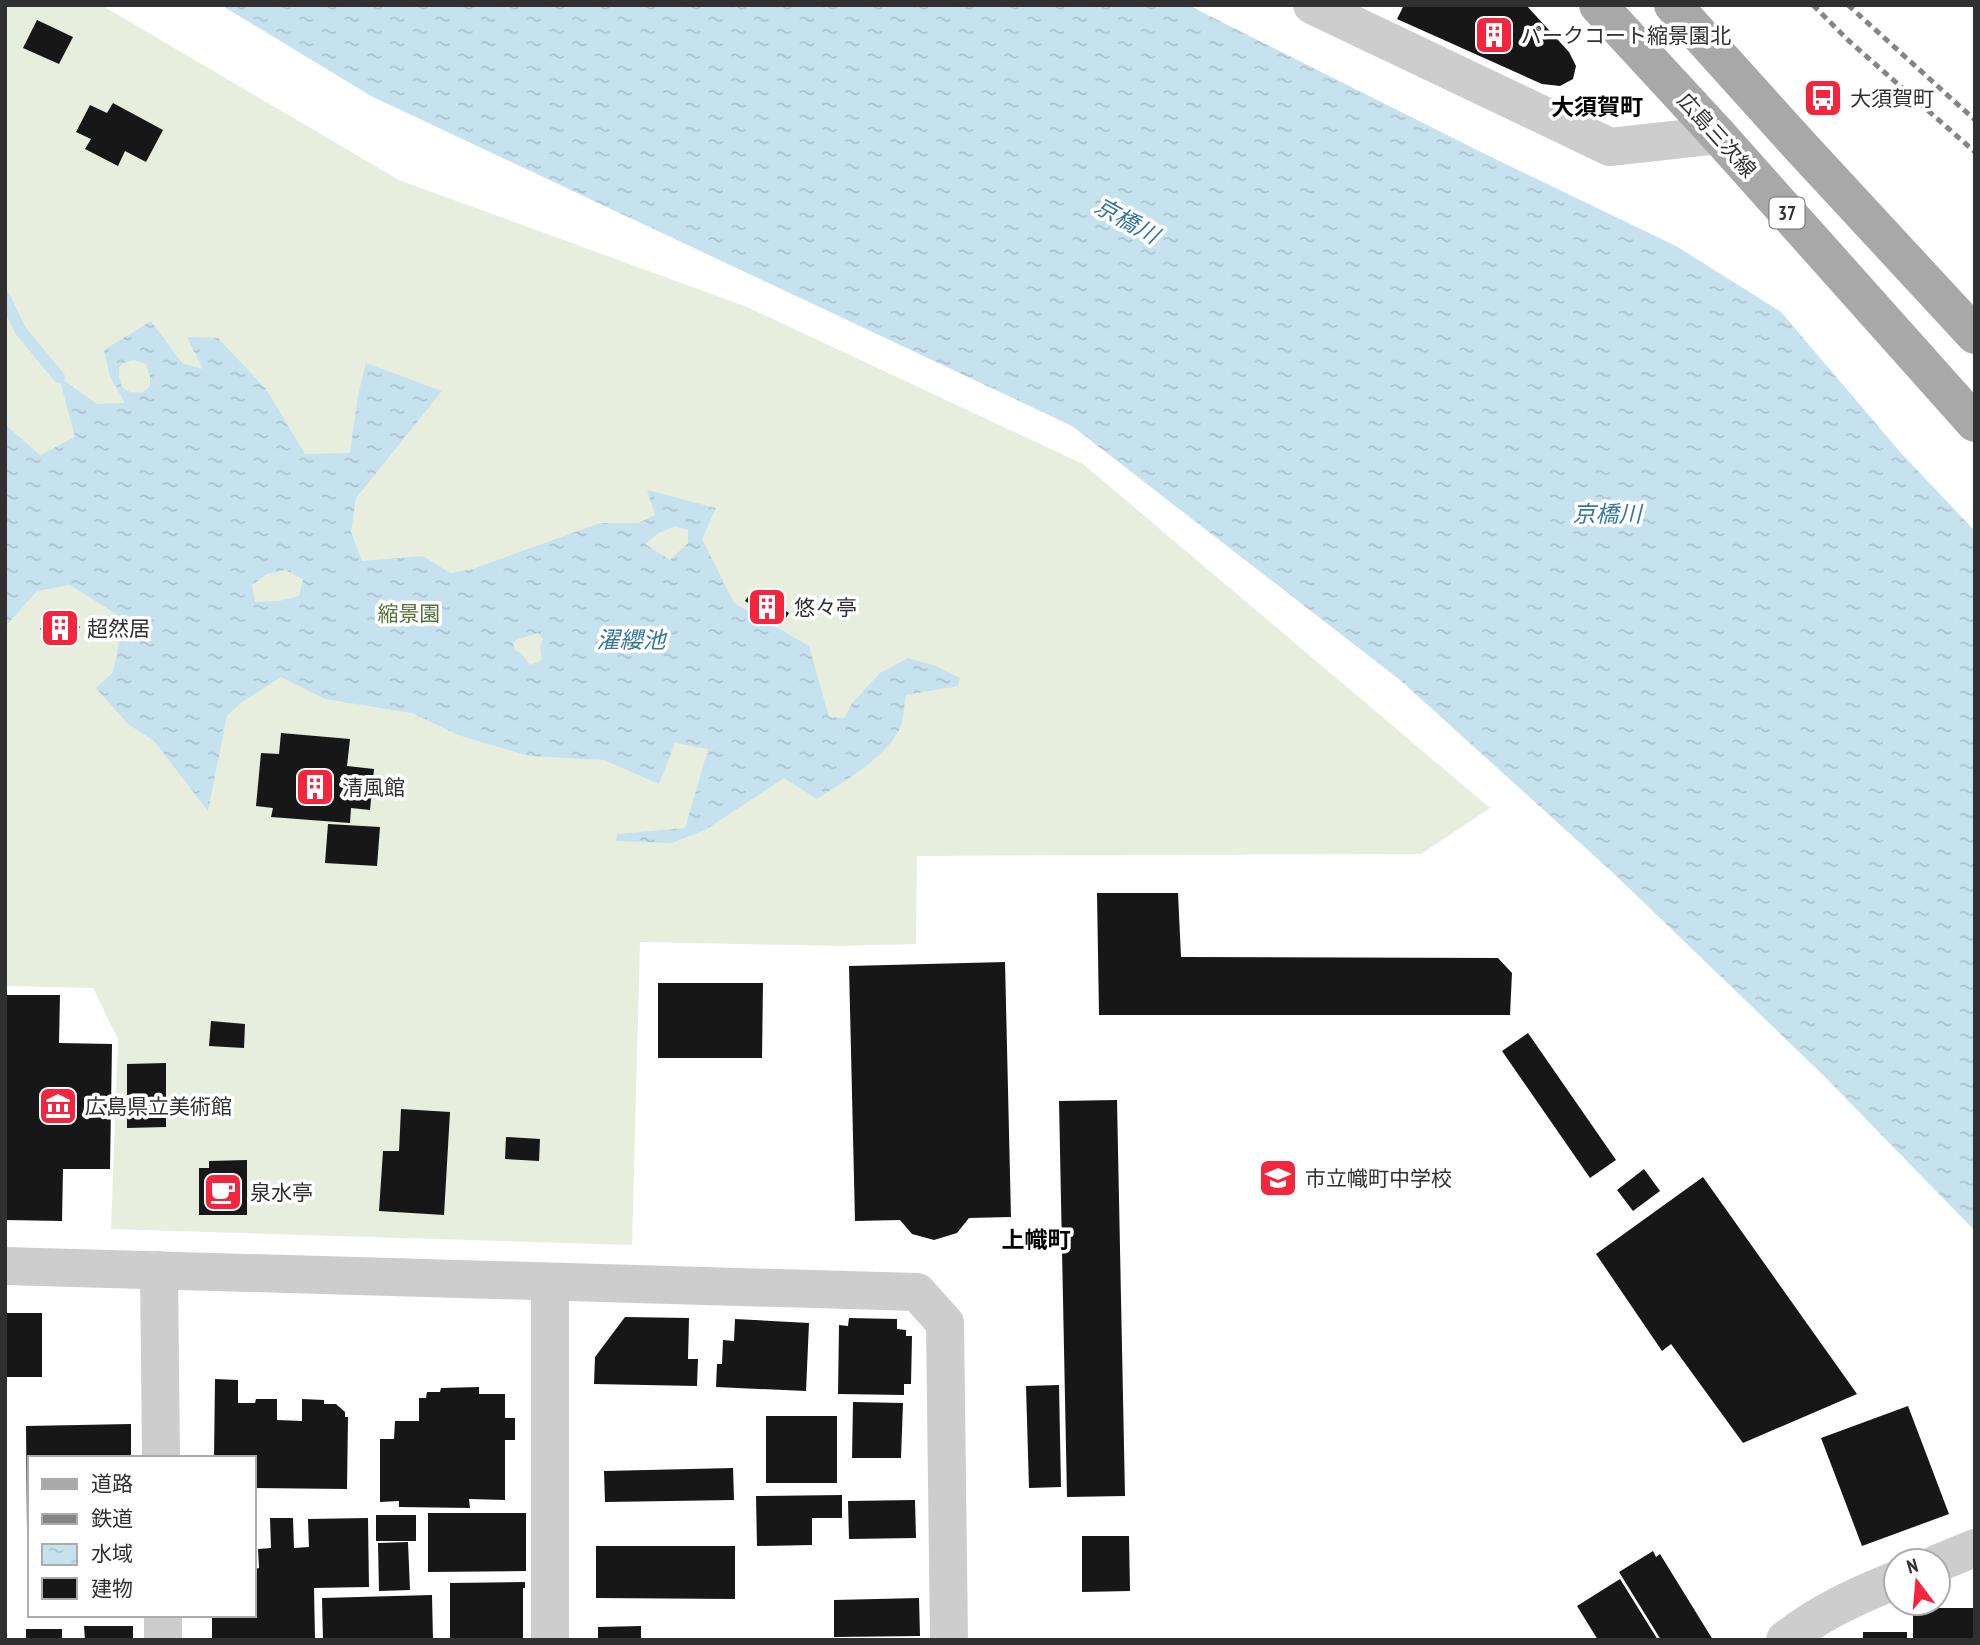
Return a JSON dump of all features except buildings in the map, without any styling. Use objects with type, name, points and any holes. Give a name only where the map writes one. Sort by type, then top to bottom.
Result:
[{"type":"main road","name":"37","points":[[1674,5],[1975,335]]},
{"type":"main road","name":"広島三次線","points":[[1611,11],[1975,423]]},
{"type":"street","points":[[1312,5],[1610,147],[1718,135]]},
{"type":"street","points":[[5,1266],[917,1292],[945,1323],[949,1640]]},
{"type":"street","points":[[159,1270],[161,1456]]},
{"type":"street","points":[[550,1282],[550,1640]]},
{"type":"street","points":[[1952,1557],[1975,1548]]},
{"type":"street","points":[[1785,1640],[1806,1624],[1855,1596],[1882,1585]]},
{"type":"street","points":[[163,1617],[163,1640]]},
{"type":"green space","name":"縮景園","points":[[5,5],[101,5],[399,180],[747,307],[1083,464],[1490,808],[1421,854],[917,856],[916,944],[841,946],[640,942],[632,1245],[111,1229],[118,1039],[93,988],[5,986]]},
{"type":"water","name":"京橋川","points":[[221,5],[1188,5],[1676,246],[1781,312],[1901,453],[1975,531],[1975,1231],[1823,1075],[1611,871],[1400,680],[1072,426],[371,96]]},
{"type":"water","name":"濯纓池","points":[[151,321],[182,363],[203,369],[187,337],[218,338],[266,389],[305,454],[350,453],[358,395],[366,363],[442,391],[356,498],[351,532],[362,561],[423,556],[450,573],[473,569],[600,523],[638,523],[655,515],[647,490],[716,508],[702,539],[734,603],[809,646],[829,717],[844,718],[852,703],[880,673],[908,658],[936,666],[960,678],[958,686],[906,695],[900,728],[894,739],[875,759],[817,799],[784,778],[705,830],[672,843],[616,841],[617,834],[685,828],[708,749],[675,743],[659,784],[604,760],[529,756],[458,735],[412,713],[325,699],[281,677],[242,702],[227,716],[208,811],[154,741],[128,724],[96,688],[113,672],[124,619],[70,585],[37,591],[5,627],[5,424],[40,455],[75,437],[59,377],[97,404],[125,403],[110,377],[104,350]],"holes":[[[134,360],[146,364],[150,386],[142,393],[130,392],[122,387],[119,367]],[[675,526],[688,530],[688,543],[670,560],[645,544],[657,534]],[[285,570],[303,579],[299,596],[279,601],[255,602],[252,585],[267,574]],[[538,633],[543,639],[540,647],[542,660],[530,665],[521,653],[515,650],[513,644],[516,640]]]},
{"type":"waterway","points":[[5,298],[20,330],[59,377]]},
{"type":"railway","points":[[1813,5],[1849,41],[1975,152]]},
{"type":"railway","points":[[1848,5],[1975,120]]},
{"type":"place","name":"パークコート縮景園北","points":[[1494,35]]},
{"type":"place","name":"大須賀町","points":[[1823,98]]},
{"type":"place","name":"悠々亭","points":[[767,607]]},
{"type":"place","name":"超然居","points":[[60,628]]},
{"type":"place","name":"清風館","points":[[315,787]]},
{"type":"place","name":"広島県立美術館","points":[[58,1106]]},
{"type":"place","name":"市立幟町中学校","points":[[1278,1178]]},
{"type":"place","name":"泉水亭","points":[[223,1192]]},
{"type":"district","name":"大須賀町","points":[[1597,106]]},
{"type":"district","name":"上幟町","points":[[1036,1239]]}]
